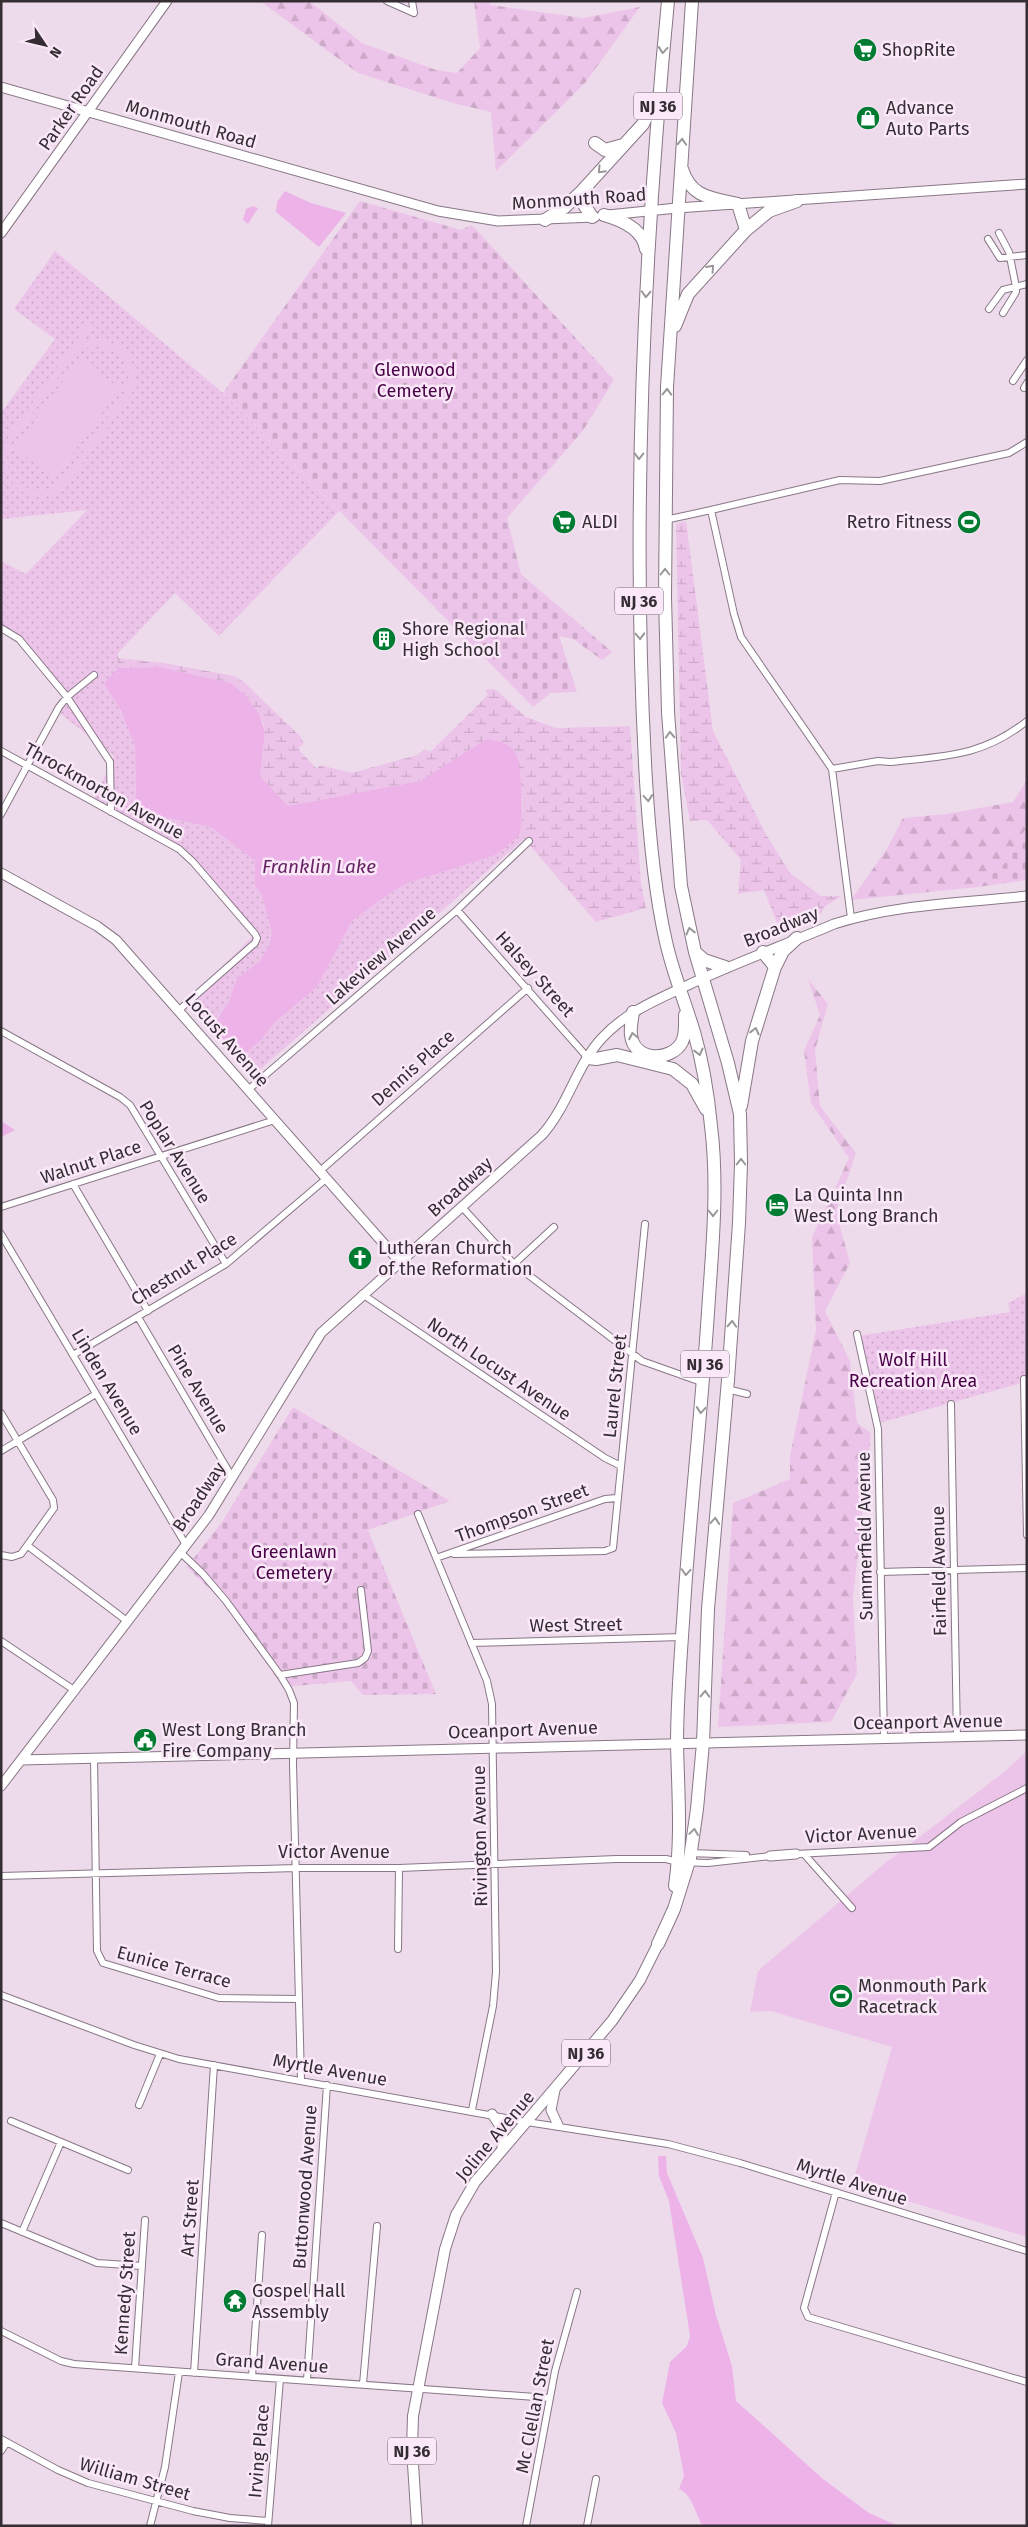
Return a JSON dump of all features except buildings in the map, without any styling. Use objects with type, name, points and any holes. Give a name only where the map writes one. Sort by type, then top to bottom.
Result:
[{"type":"highway","name":"NJ 36","points":[[668,1],[659,88],[651,210],[639,477],[640,628],[644,738],[648,807],[662,924],[704,1074],[710,1119],[713,1227],[704,1383],[682,1637],[677,1742],[680,1788],[680,1858]]},
{"type":"highway","name":"NJ 36","points":[[658,1944],[671,1905],[703,1743],[708,1609],[740,1215],[740,1114],[728,1063],[695,952],[681,886],[674,809],[666,650],[665,520],[670,340],[677,208],[692,1]]},
{"type":"highway","points":[[545,220],[565,207],[643,124],[659,88]]},
{"type":"highway","points":[[595,143],[605,150],[625,144]]},
{"type":"highway","points":[[681,164],[687,183],[696,192],[738,204],[746,230]]},
{"type":"highway","points":[[582,190],[583,203],[598,216],[637,231],[644,239],[648,260]]},
{"type":"highway","points":[[670,340],[688,294],[746,230],[769,211],[797,200]]},
{"type":"highway","points":[[740,1114],[752,1040],[775,967],[783,951],[796,938]]},
{"type":"highway","points":[[695,952],[704,960],[725,967]]},
{"type":"highway","points":[[763,952],[775,967]]},
{"type":"highway","points":[[633,1012],[631,1036],[635,1045],[649,1056],[663,1056],[675,1051],[682,1040],[686,1007]]},
{"type":"highway","points":[[588,1058],[596,1059],[617,1055],[679,1073],[696,1089],[710,1119]]},
{"type":"main road","name":"Joline Avenue","points":[[417,2526],[412,2449],[413,2416],[449,2233],[466,2196],[626,2002],[658,1944]]},
{"type":"street","name":"Parker Road","points":[[1,233],[167,1]]},
{"type":"street","points":[[387,1],[414,13],[412,1]]},
{"type":"street","name":"Monmouth Road","points":[[1,87],[438,211],[498,221],[545,220],[677,208],[1027,184]]},
{"type":"street","points":[[999,233],[1011,258],[1016,287],[1016,292],[1003,313]]},
{"type":"street","points":[[988,240],[997,255],[1005,259],[1027,255]]},
{"type":"street","points":[[989,309],[1003,290],[1027,284]]},
{"type":"street","points":[[1013,381],[1027,360]]},
{"type":"street","points":[[665,520],[840,480],[880,481],[1009,453],[1027,442]]},
{"type":"street","points":[[711,510],[741,637],[832,769],[852,918]]},
{"type":"street","points":[[1,628],[19,639],[67,697],[110,762],[111,812]]},
{"type":"street","points":[[1,814],[59,707],[67,697],[94,675]]},
{"type":"street","points":[[832,769],[878,761],[890,762],[970,752],[1005,736],[1027,722]]},
{"type":"street","name":"Throckmorton Avenue","points":[[1,751],[185,854],[257,938],[255,943],[179,1010]]},
{"type":"street","name":"Lakeview Avenue","points":[[249,1089],[458,910],[529,841]]},
{"type":"street","name":"Locust Avenue","points":[[1,874],[110,934],[400,1262]]},
{"type":"street","name":"Broadway","points":[[1,1786],[209,1515],[317,1339],[362,1294],[462,1207],[549,1127],[560,1111],[588,1058],[602,1038],[633,1012],[679,989],[725,967],[852,918],[908,908],[1027,896]]},
{"type":"street","name":"Halsey Street","points":[[458,910],[588,1058]]},
{"type":"street","name":"Dennis Place","points":[[320,1171],[528,988]]},
{"type":"street","name":"Poplar Avenue","points":[[1,1031],[126,1101],[137,1114],[226,1264]]},
{"type":"street","name":"Walnut Place","points":[[1,1206],[275,1120]]},
{"type":"street","name":"Chestnut Place","points":[[73,1355],[226,1264],[327,1178]]},
{"type":"street","points":[[73,1184],[148,1311]]},
{"type":"street","points":[[462,1207],[514,1264],[642,1361],[704,1383]]},
{"type":"street","name":"Laurel Street","points":[[454,1554],[611,1550],[618,1498],[645,1224]]},
{"type":"street","points":[[514,1264],[554,1227]]},
{"type":"street","name":"Linden Avenue","points":[[1,1234],[96,1394],[183,1549],[213,1585],[280,1675],[294,1703],[293,1753],[301,2080]]},
{"type":"street","name":"North Locust Avenue","points":[[362,1294],[596,1452],[621,1466]]},
{"type":"street","name":"Pine Avenue","points":[[138,1317],[232,1477]]},
{"type":"street","name":"Summerfield Avenue","points":[[858,1334],[878,1428],[884,1739]]},
{"type":"street","points":[[1024,1379],[1027,1535]]},
{"type":"street","points":[[727,1389],[747,1394]]},
{"type":"street","points":[[1,1451],[96,1394]]},
{"type":"street","name":"Fairfield Avenue","points":[[950,1404],[957,1738]]},
{"type":"street","points":[[1,1413],[53,1500],[54,1508],[28,1546],[16,1556],[1,1555]]},
{"type":"street","name":"Thompson Street","points":[[436,1558],[454,1554],[606,1499],[618,1498]]},
{"type":"street","name":"Rivington Avenue","points":[[418,1514],[490,1693],[497,1938],[495,1984],[472,2110]]},
{"type":"street","points":[[28,1546],[127,1621]]},
{"type":"street","points":[[880,1572],[1027,1568]]},
{"type":"street","points":[[280,1675],[358,1663],[365,1658],[368,1651],[361,1590]]},
{"type":"street","name":"West Street","points":[[471,1643],[682,1637]]},
{"type":"street","points":[[1,1642],[74,1690]]},
{"type":"street","name":"Oceanport Avenue","points":[[21,1760],[677,1742],[957,1738],[1027,1735]]},
{"type":"street","name":"Eunice Terrace","points":[[94,1759],[97,1951],[100,1959],[108,1966],[219,1998],[299,1999]]},
{"type":"street","name":"Victor Avenue","points":[[1,1876],[296,1868],[399,1868],[495,1862],[770,1856],[929,1847],[961,1822],[1027,1788]]},
{"type":"street","points":[[800,1854],[852,1908]]},
{"type":"street","points":[[398,1949],[399,1868]]},
{"type":"street","name":"Myrtle Avenue","points":[[1,1995],[160,2054],[472,2110],[527,2122],[558,2125],[663,2143],[836,2192],[1027,2251]]},
{"type":"street","points":[[139,2105],[160,2054]]},
{"type":"street","name":"Art Street","points":[[194,2373],[214,2065]]},
{"type":"street","name":"Buttonwood Avenue","points":[[307,2380],[327,2085]]},
{"type":"street","points":[[555,2090],[551,2110],[558,2125]]},
{"type":"street","points":[[492,2114],[503,2131],[502,2152]]},
{"type":"street","points":[[11,2121],[128,2170]]},
{"type":"street","points":[[22,2232],[61,2142]]},
{"type":"street","points":[[836,2192],[804,2308],[808,2317],[1027,2382]]},
{"type":"street","name":"Kennedy Street","points":[[135,2368],[145,2220]]},
{"type":"street","points":[[1,2222],[96,2264],[142,2266]]},
{"type":"street","points":[[363,2384],[377,2226]]},
{"type":"street","points":[[252,2377],[262,2235]]},
{"type":"street","name":"Mc Clellan Street","points":[[526,2526],[537,2474],[549,2398],[577,2292]]},
{"type":"street","name":"Grand Avenue","points":[[1,2331],[65,2362],[179,2372],[549,2398]]},
{"type":"street","points":[[150,2526],[165,2467],[179,2372]]},
{"type":"street","name":"Irving Place","points":[[268,2523],[280,2379]]},
{"type":"street","points":[[1,2451],[4,2440]]},
{"type":"street","name":"William Street","points":[[4,2440],[68,2475],[193,2511],[268,2523]]},
{"type":"street","points":[[587,2526],[596,2478]]},
{"type":"green space","points":[[260,1],[309,1],[362,43],[436,70],[457,73],[480,48],[474,1],[489,1],[490,5],[583,18],[640,7],[585,83],[496,171],[491,112],[453,103],[358,73]]},
{"type":"green space","name":"Glenwood Cemetery","points":[[360,201],[461,230],[472,225],[614,380],[582,432],[507,518],[521,574],[612,652],[602,660],[573,639],[559,636],[577,692],[551,693],[533,707],[223,393]]},
{"type":"green space","points":[[55,251],[223,393],[339,511],[219,636],[175,593],[118,653],[118,668],[105,682],[127,724],[135,746],[136,803],[145,813],[211,827],[255,861],[255,885],[262,896],[272,933],[269,945],[260,961],[237,978],[227,1005],[215,1020],[214,1027],[220,1035],[189,1000],[254,935],[190,860],[93,802],[114,756],[57,711],[67,698],[22,644],[1,632],[1,561],[26,574],[87,510],[1,519],[1,413],[55,339],[14,309]]},
{"type":"green space","points":[[87,325],[93,328],[84,341],[106,341],[124,351],[130,359],[134,368],[133,391],[68,484],[56,493],[44,497],[22,492],[7,473],[3,445]],"holes":[[[94,346],[102,347],[117,354],[126,366],[128,382],[125,391],[91,442],[61,481],[45,490],[34,490],[24,487],[16,481],[8,469],[7,455],[10,445],[71,359],[83,349]]]},
{"type":"green space","points":[[79,359],[120,388],[55,478],[15,449]]},
{"type":"green space","points":[[686,521],[713,731],[767,836],[790,873],[821,896],[841,896],[824,907],[822,913],[779,928],[764,890],[738,894],[741,860],[707,820],[690,821],[681,773],[676,524]]},
{"type":"green space","points":[[118,658],[164,663],[234,676],[244,682],[301,737],[304,744],[299,747],[300,751],[317,769],[320,765],[352,773],[417,755],[425,749],[430,752],[488,695],[485,690],[495,689],[526,717],[556,728],[630,726],[641,883],[646,908],[596,922],[520,834],[523,803],[516,753],[498,741],[485,740],[420,781],[288,806],[260,776],[265,731],[263,722],[245,695],[231,683],[160,667],[118,668]]},
{"type":"green space","points":[[1027,780],[1027,827],[1004,864],[978,887],[851,900],[887,849],[903,818],[946,814],[1013,802]]},
{"type":"green space","points":[[1027,827],[1027,880],[978,887],[1004,864]]},
{"type":"green space","points":[[520,834],[524,839],[255,1074],[235,1052],[238,1055],[263,1037],[274,1023],[317,987],[352,921],[389,894],[408,883],[496,855]]},
{"type":"green space","points":[[808,979],[828,1004],[815,1050],[820,1106],[856,1153],[836,1212],[850,1263],[825,1311],[850,1361],[857,1423],[871,1433],[853,1598],[857,1674],[831,1722],[718,1727],[733,1503],[790,1479],[790,1456],[816,1330],[812,1237],[849,1158],[811,1103],[804,1051],[820,1015]]},
{"type":"green space","name":"Wolf Hill Recreation Area","points":[[1027,1293],[1027,1525],[1025,1382],[876,1424],[858,1336],[1010,1312],[1008,1303]]},
{"type":"green space","name":"Greenlawn Cemetery","points":[[293,1407],[450,1501],[368,1530],[436,1694],[363,1695],[351,1681],[283,1687],[223,1602],[187,1567],[222,1522]]},
{"type":"green space","name":"Monmouth Park Racetrack","points":[[1027,1751],[1027,2237],[857,2186],[854,2178],[892,2047],[771,2011],[750,2012],[758,1971],[884,1864],[1004,1772]]},
{"type":"water","points":[[285,191],[311,203],[346,213],[319,247],[276,212],[277,202]]},
{"type":"water","points":[[253,206],[258,208],[248,224],[243,220],[246,209]]},
{"type":"water","name":"Franklin Lake","points":[[160,667],[231,683],[245,695],[259,714],[265,731],[260,776],[288,806],[420,781],[485,740],[498,741],[507,745],[514,750],[518,760],[522,809],[519,836],[496,855],[408,883],[389,894],[352,921],[317,987],[274,1023],[261,1040],[242,1056],[238,1055],[227,1044],[223,1045],[224,1040],[213,1025],[228,1003],[237,978],[260,961],[269,945],[272,933],[262,896],[255,885],[255,861],[211,827],[145,813],[139,809],[136,803],[135,746],[121,711],[104,683],[118,668]]},
{"type":"water","points":[[1,1121],[15,1130],[1,1137]]},
{"type":"water","points":[[658,2156],[666,2156],[667,2173],[703,2258],[716,2315],[732,2366],[736,2401],[823,2479],[869,2513],[898,2526],[703,2526],[691,2500],[679,2489],[684,2476],[676,2433],[662,2403],[670,2362],[687,2346],[690,2336],[669,2201],[659,2176]]},
{"type":"place","name":"ShopRite","points":[[865,50]]},
{"type":"place","name":"Advance Auto Parts","points":[[868,118]]},
{"type":"place","name":"ALDI","points":[[564,522]]},
{"type":"place","name":"Retro Fitness","points":[[969,522]]},
{"type":"place","name":"Shore Regional High School","points":[[384,639]]},
{"type":"place","name":"La Quinta Inn West Long Branch","points":[[777,1205]]},
{"type":"place","name":"Lutheran Church of the Reformation","points":[[360,1258]]},
{"type":"place","name":"West Long Branch Fire Company","points":[[145,1740]]},
{"type":"place","name":"Monmouth Park Racetrack","points":[[841,1996]]},
{"type":"place","name":"Gospel Hall Assembly","points":[[235,2301]]}]
